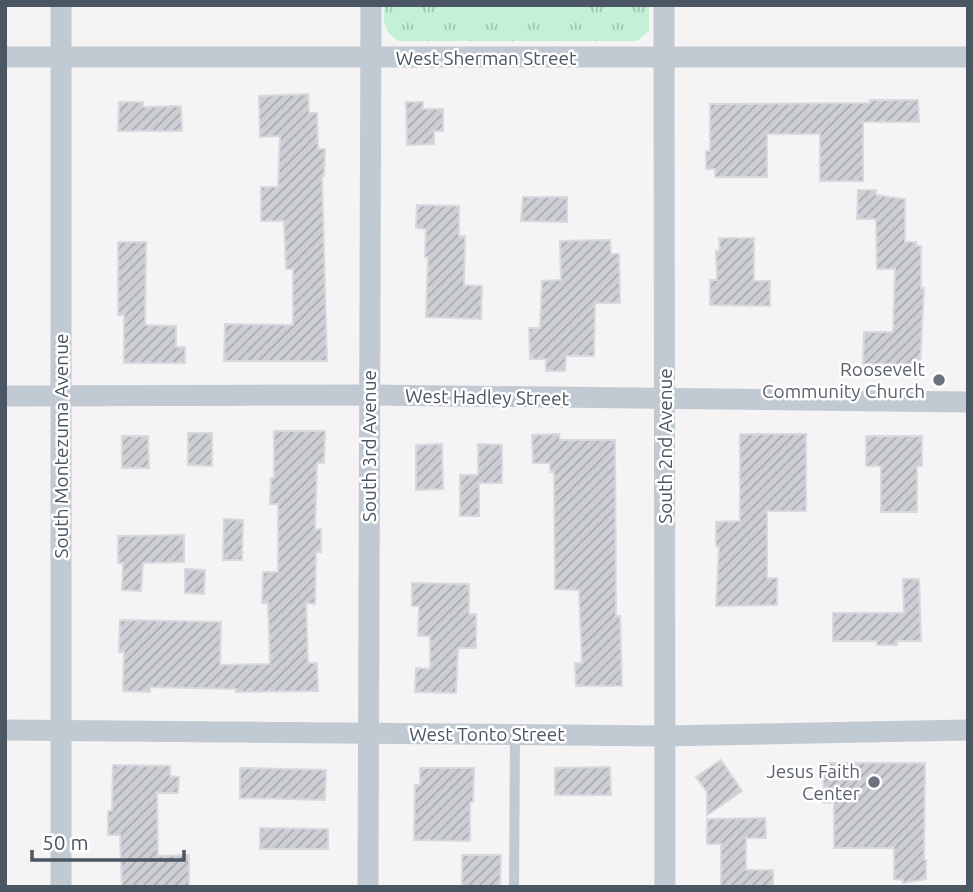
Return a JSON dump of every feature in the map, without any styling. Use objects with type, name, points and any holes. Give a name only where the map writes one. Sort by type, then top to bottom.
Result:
[{"type":"street","name":"South Montezuma Avenue","points":[[61,5],[61,887]]},
{"type":"street","name":"South 3rd Avenue","points":[[368,887],[371,5]]},
{"type":"street","name":"South 2nd Avenue","points":[[664,5],[665,887]]},
{"type":"street","name":"West Sherman Street","points":[[5,57],[968,57]]},
{"type":"street","name":"West Hadley Street","points":[[5,396],[369,396],[968,402]]},
{"type":"street","name":"West Tonto Street","points":[[5,730],[665,736],[968,730]]},
{"type":"lane","points":[[514,887],[515,734]]},
{"type":"green space","points":[[384,5],[649,5],[649,31],[637,41],[399,41],[389,34],[385,26]]},
{"type":"green space","points":[[456,5],[579,5],[579,18],[456,18]]},
{"type":"building","points":[[308,94],[309,113],[317,113],[318,149],[325,149],[322,176],[327,361],[224,361],[225,324],[293,325],[293,269],[286,269],[284,221],[261,221],[261,187],[278,187],[280,136],[260,137],[259,96]]},
{"type":"building","points":[[870,100],[918,100],[919,122],[863,122],[863,181],[820,181],[820,134],[767,134],[767,177],[715,177],[715,169],[706,169],[706,151],[710,151],[710,104],[870,103]]},
{"type":"building","points":[[119,102],[143,102],[143,107],[181,106],[182,131],[118,131]]},
{"type":"building","points":[[406,102],[423,102],[423,109],[443,109],[443,131],[434,131],[434,144],[407,145]]},
{"type":"building","points":[[858,190],[876,190],[876,195],[905,199],[905,242],[916,242],[916,246],[921,246],[921,288],[924,288],[920,365],[863,364],[864,332],[893,332],[895,269],[877,269],[876,219],[857,219]]},
{"type":"building","points":[[523,197],[567,197],[567,222],[521,221]]},
{"type":"building","points":[[417,205],[459,206],[459,236],[465,236],[464,285],[482,286],[481,319],[426,317],[426,229],[416,228]]},
{"type":"building","points":[[719,238],[754,238],[754,281],[770,281],[770,306],[710,305],[710,280],[717,280],[716,251],[720,251]]},
{"type":"building","points":[[610,240],[611,254],[619,254],[620,303],[595,303],[594,356],[566,356],[565,371],[546,371],[546,359],[530,359],[529,328],[540,328],[542,281],[561,280],[560,241]]},
{"type":"building","points":[[118,242],[146,242],[145,325],[176,326],[176,347],[185,347],[185,363],[124,363],[124,315],[118,315]]},
{"type":"building","points":[[274,431],[325,431],[324,463],[317,463],[315,530],[321,529],[321,552],[316,552],[315,604],[306,603],[308,663],[317,663],[318,691],[236,692],[236,689],[150,687],[150,692],[123,691],[124,652],[119,652],[120,620],[221,622],[220,665],[270,664],[268,603],[262,603],[263,572],[278,572],[278,504],[270,504],[271,478],[274,478]]},
{"type":"building","points":[[188,433],[212,433],[212,466],[188,465]]},
{"type":"building","points":[[559,434],[560,440],[615,440],[616,616],[620,616],[622,686],[576,686],[575,663],[582,663],[579,590],[555,589],[554,472],[550,472],[550,463],[533,463],[532,435]]},
{"type":"building","points":[[740,434],[806,434],[806,511],[767,511],[767,578],[777,578],[777,605],[716,606],[719,547],[716,546],[716,522],[740,521]]},
{"type":"building","points":[[122,436],[148,436],[149,468],[122,468]]},
{"type":"building","points":[[866,436],[922,436],[922,466],[917,466],[917,512],[881,512],[881,466],[866,466]]},
{"type":"building","points":[[442,444],[443,489],[416,490],[416,445]]},
{"type":"building","points":[[478,444],[502,445],[502,483],[479,483],[479,516],[460,516],[460,475],[478,475]]},
{"type":"building","points":[[224,519],[243,520],[242,560],[223,560]]},
{"type":"building","points":[[184,535],[184,562],[143,563],[141,591],[122,590],[123,563],[118,563],[118,536]]},
{"type":"building","points":[[185,569],[205,570],[204,594],[185,593]]},
{"type":"building","points":[[903,579],[919,579],[921,641],[897,641],[897,645],[877,645],[877,641],[833,641],[833,613],[904,613]]},
{"type":"building","points":[[412,583],[469,584],[469,614],[476,614],[476,648],[458,648],[456,693],[415,692],[416,668],[430,669],[430,636],[418,636],[419,606],[412,606]]},
{"type":"building","points":[[721,760],[742,791],[707,815],[707,792],[696,777]]},
{"type":"building","points":[[823,763],[925,763],[926,879],[903,883],[903,880],[894,879],[894,848],[834,848],[834,802],[824,803]]},
{"type":"building","points":[[113,765],[170,766],[170,776],[179,777],[178,793],[157,793],[158,856],[189,855],[189,887],[122,887],[120,835],[108,835],[108,811],[112,811]]},
{"type":"building","points":[[610,767],[611,795],[555,795],[555,768]]},
{"type":"building","points":[[240,768],[326,770],[325,800],[240,798]]},
{"type":"building","points":[[420,768],[474,768],[473,802],[470,802],[470,841],[414,840],[415,785],[420,785]]},
{"type":"building","points":[[765,818],[766,838],[746,838],[746,870],[773,870],[773,887],[721,887],[721,844],[707,844],[707,819]]},
{"type":"building","points":[[260,828],[328,829],[328,849],[260,849]]},
{"type":"building","points":[[462,855],[501,855],[500,887],[462,887]]},
{"type":"place","name":"Roosevelt Community Church","points":[[939,380]]},
{"type":"place","name":"Jesus Faith Center","points":[[874,782]]}]
